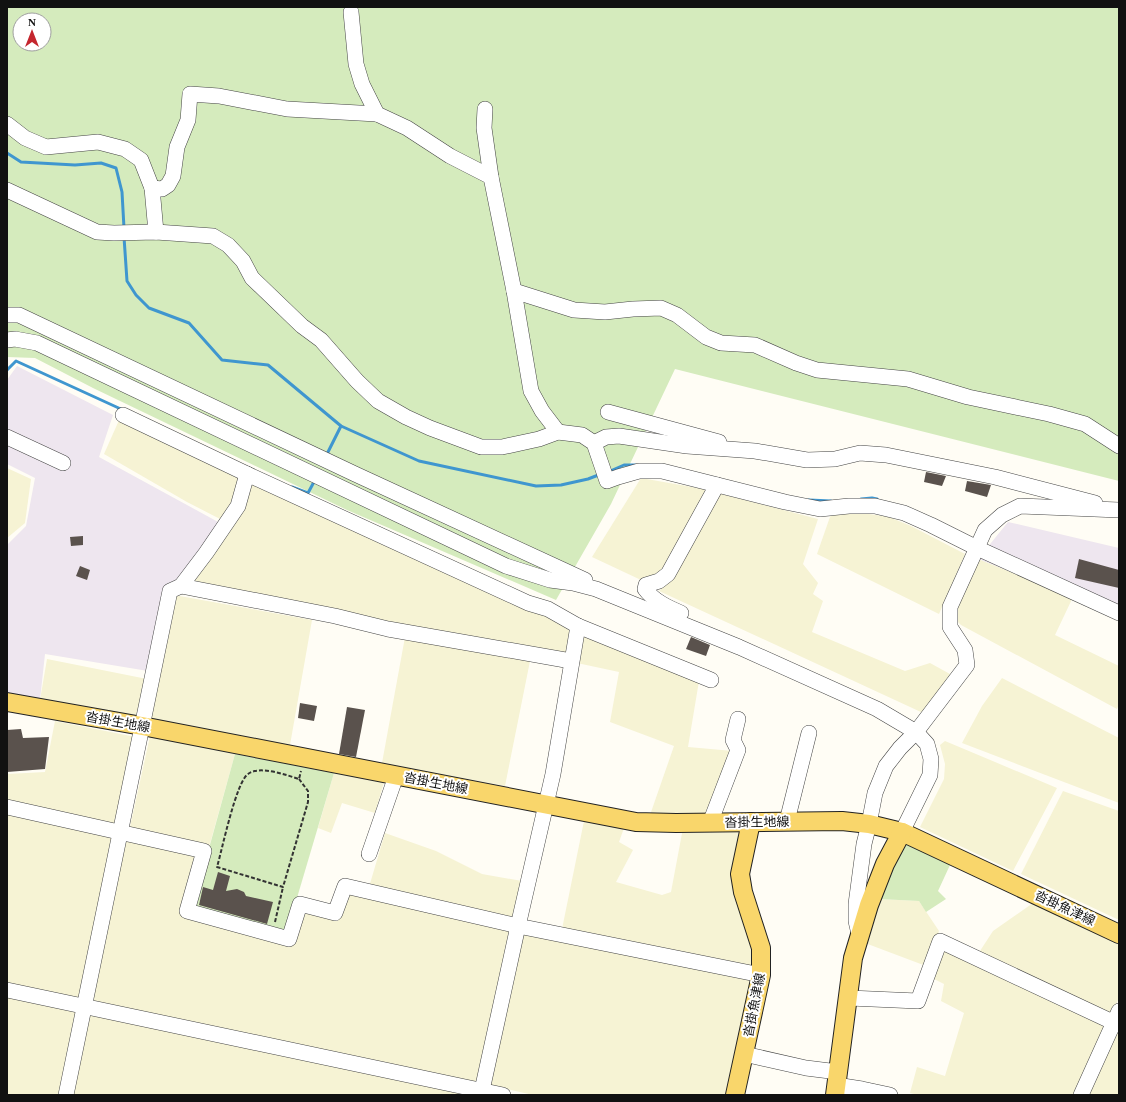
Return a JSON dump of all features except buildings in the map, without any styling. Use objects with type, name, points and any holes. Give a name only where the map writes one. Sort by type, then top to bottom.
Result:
[{"type":"main road","name":"沓掛生地線","points":[[7,702],[142,726],[636,822],[710,823],[842,821],[869,824]]},
{"type":"main road","name":"沓掛魚津線","points":[[735,1095],[761,975],[761,948],[740,874],[751,822]]},
{"type":"main road","name":"沓掛魚津線","points":[[869,824],[902,832],[1119,934]]},
{"type":"main road","points":[[836,1084],[849,998],[853,958],[859,934],[885,864],[902,832]]},
{"type":"street","points":[[351,12],[356,64],[362,84],[377,114]]},
{"type":"street","points":[[152,188],[162,189],[168,184],[172,176],[177,147],[188,120],[190,94],[219,96],[287,109],[377,114],[407,128],[450,156],[490,177]]},
{"type":"street","points":[[485,109],[484,128],[490,177],[514,291],[531,391],[542,412],[558,432]]},
{"type":"street","points":[[7,124],[25,138],[46,147],[98,142],[125,149],[141,160],[152,188],[149,233]]},
{"type":"street","points":[[7,190],[98,232],[213,236],[228,245],[243,261],[252,278],[302,326],[321,340],[357,381],[378,401],[406,417],[430,428],[481,447],[502,447],[539,439],[558,432],[582,435],[594,442],[607,481],[639,472],[662,472],[820,509],[849,506],[875,506],[904,513],[1119,613]]},
{"type":"street","points":[[514,291],[574,310],[605,312],[661,308],[676,315],[706,337],[721,343],[755,345],[796,363],[817,370],[908,379],[968,397],[1049,414],[1085,424],[1119,446]]},
{"type":"street","points":[[7,315],[19,315],[355,474],[567,571],[588,582],[596,589]]},
{"type":"street","points":[[7,340],[15,339],[37,343],[506,566],[550,580],[573,583],[596,589],[720,639],[877,709],[916,732],[927,744],[931,759],[930,775],[902,832]]},
{"type":"street","points":[[608,412],[755,451],[807,460],[835,459],[860,453],[886,455],[995,477],[1119,510],[1020,506],[1002,516],[986,530],[950,607],[950,627],[965,650],[967,665],[916,732],[900,748],[886,766],[875,793],[864,844],[856,904],[856,921],[859,934]]},
{"type":"street","points":[[123,415],[247,474],[528,603],[548,609],[578,626],[711,680]]},
{"type":"street","points":[[594,442],[606,437],[619,436],[687,446],[755,451]]},
{"type":"street","points":[[7,437],[63,463]]},
{"type":"street","points":[[66,1095],[170,591],[181,586],[206,553],[238,506],[247,474]]},
{"type":"street","points":[[717,485],[668,574],[659,581],[646,585],[645,589],[652,598],[668,608],[694,619],[720,639]]},
{"type":"street","points":[[181,586],[335,616],[388,629],[571,661]]},
{"type":"street","points":[[482,1093],[554,767],[578,626]]},
{"type":"street","points":[[710,823],[738,750],[733,740],[738,719]]},
{"type":"street","points":[[787,822],[809,733]]},
{"type":"street","points":[[369,854],[396,776]]},
{"type":"street","points":[[7,807],[121,831],[204,851],[187,912],[289,939],[300,904],[335,913],[345,886],[518,926],[761,975]]},
{"type":"street","points":[[849,998],[918,1001],[940,941],[1117,1020],[1080,1095]]},
{"type":"street","points":[[7,990],[482,1093],[503,1095]]},
{"type":"street","points":[[744,1054],[806,1068],[836,1084],[890,1095]]},
{"type":"path","points":[[299,779],[305,758]]},
{"type":"path","points":[[274,926],[308,802],[308,791],[299,779],[268,771],[248,773],[242,780],[237,793],[217,867],[284,887]]},
{"type":"shaded area","points":[[17,366],[113,415],[99,457],[220,523],[180,580],[169,583],[164,592],[148,671],[45,654],[40,700],[7,694],[7,545],[26,526],[35,478],[7,464],[7,380]]},
{"type":"shaded area","points":[[120,418],[240,476],[232,503],[222,520],[187,502],[104,454]]},
{"type":"shaded area","points":[[7,468],[31,479],[25,523],[7,538]]},
{"type":"shaded area","points":[[641,478],[709,490],[664,571],[656,576],[641,580],[592,557]]},
{"type":"shaded area","points":[[251,482],[571,628],[567,655],[476,639],[190,582]]},
{"type":"shaded area","points":[[718,493],[818,519],[803,564],[818,583],[813,594],[823,601],[812,632],[905,671],[930,663],[950,674],[947,682],[923,713],[659,591],[670,580]]},
{"type":"shaded area","points":[[831,514],[869,514],[889,517],[911,526],[965,554],[939,614],[817,554]]},
{"type":"shaded area","points":[[1008,522],[1119,548],[1119,618],[1073,597],[978,559]]},
{"type":"shaded area","points":[[978,559],[1073,597],[1055,635],[1119,666],[1119,704],[1117,709],[961,625],[956,620],[957,606]]},
{"type":"shaded area","points":[[174,595],[312,620],[290,745],[150,719]]},
{"type":"shaded area","points":[[583,634],[699,681],[688,747],[733,751],[708,815],[650,815],[674,746],[610,722],[619,672],[577,663]]},
{"type":"shaded area","points":[[405,637],[530,661],[505,786],[382,763]]},
{"type":"shaded area","points":[[47,659],[147,679],[138,719],[40,700]]},
{"type":"shaded area","points":[[1002,678],[1119,738],[1119,803],[962,743],[982,706]]},
{"type":"shaded area","points":[[55,721],[136,737],[118,825],[7,802],[7,774],[45,772]]},
{"type":"shaded area","points":[[150,736],[235,754],[209,847],[130,827]]},
{"type":"shaded area","points":[[945,741],[1057,788],[1013,871],[920,827],[944,779],[945,764],[940,745]]},
{"type":"shaded area","points":[[334,773],[384,782],[375,813],[342,803],[331,833],[318,828]]},
{"type":"shaded area","points":[[1063,791],[1119,811],[1119,920],[1021,874]]},
{"type":"shaded area","points":[[7,812],[116,835],[81,999],[7,983]]},
{"type":"shaded area","points":[[584,821],[624,828],[619,842],[633,850],[616,882],[662,895],[671,892],[683,828],[741,826],[756,959],[755,970],[562,929]]},
{"type":"shaded area","points":[[385,833],[436,851],[482,874],[522,881],[513,920],[369,887]]},
{"type":"shaded area","points":[[127,837],[198,853],[181,913],[292,946],[304,909],[338,921],[348,892],[512,929],[478,1084],[92,1001]]},
{"type":"shaded area","points":[[879,899],[919,901],[939,931],[926,966],[865,943]]},
{"type":"shaded area","points":[[1033,903],[1119,943],[1119,998],[1110,1017],[978,954],[993,931]]},
{"type":"shaded area","points":[[522,932],[754,979],[728,1095],[533,1095],[489,1085]]},
{"type":"shaded area","points":[[942,947],[1107,1025],[1074,1095],[918,1095],[910,1093],[917,1067],[945,1076],[964,1013],[941,1001],[944,984],[932,978]]},
{"type":"shaded area","points":[[7,996],[78,1011],[60,1095],[7,1095]]},
{"type":"shaded area","points":[[89,1013],[473,1095],[71,1095]]},
{"type":"shaded area","points":[[1114,1029],[1119,1031],[1119,1095],[1085,1095]]},
{"type":"green space","points":[[7,7],[1119,7],[1119,481],[675,369],[611,504],[556,600],[347,510],[93,388],[35,358],[7,357]]},
{"type":"green space","points":[[235,754],[334,773],[286,935],[192,910]]},
{"type":"green space","points":[[902,844],[907,844],[950,865],[938,891],[946,899],[926,912],[919,901],[879,899]]},
{"type":"waterway","points":[[7,153],[21,162],[75,165],[101,163],[116,168],[122,192],[124,228]]},
{"type":"waterway","points":[[124,237],[127,281],[136,295],[149,308],[189,323],[222,360],[268,365],[341,426],[419,461],[536,486],[561,485],[588,479],[601,474]]},
{"type":"waterway","points":[[7,370],[16,361],[123,410]]},
{"type":"waterway","points":[[326,456],[341,426]]},
{"type":"waterway","points":[[608,472],[624,465],[635,465]]},
{"type":"waterway","points":[[292,487],[308,493],[315,480]]},
{"type":"waterway","points":[[861,499],[877,499]]},
{"type":"waterway","points":[[809,500],[831,501]]}]
